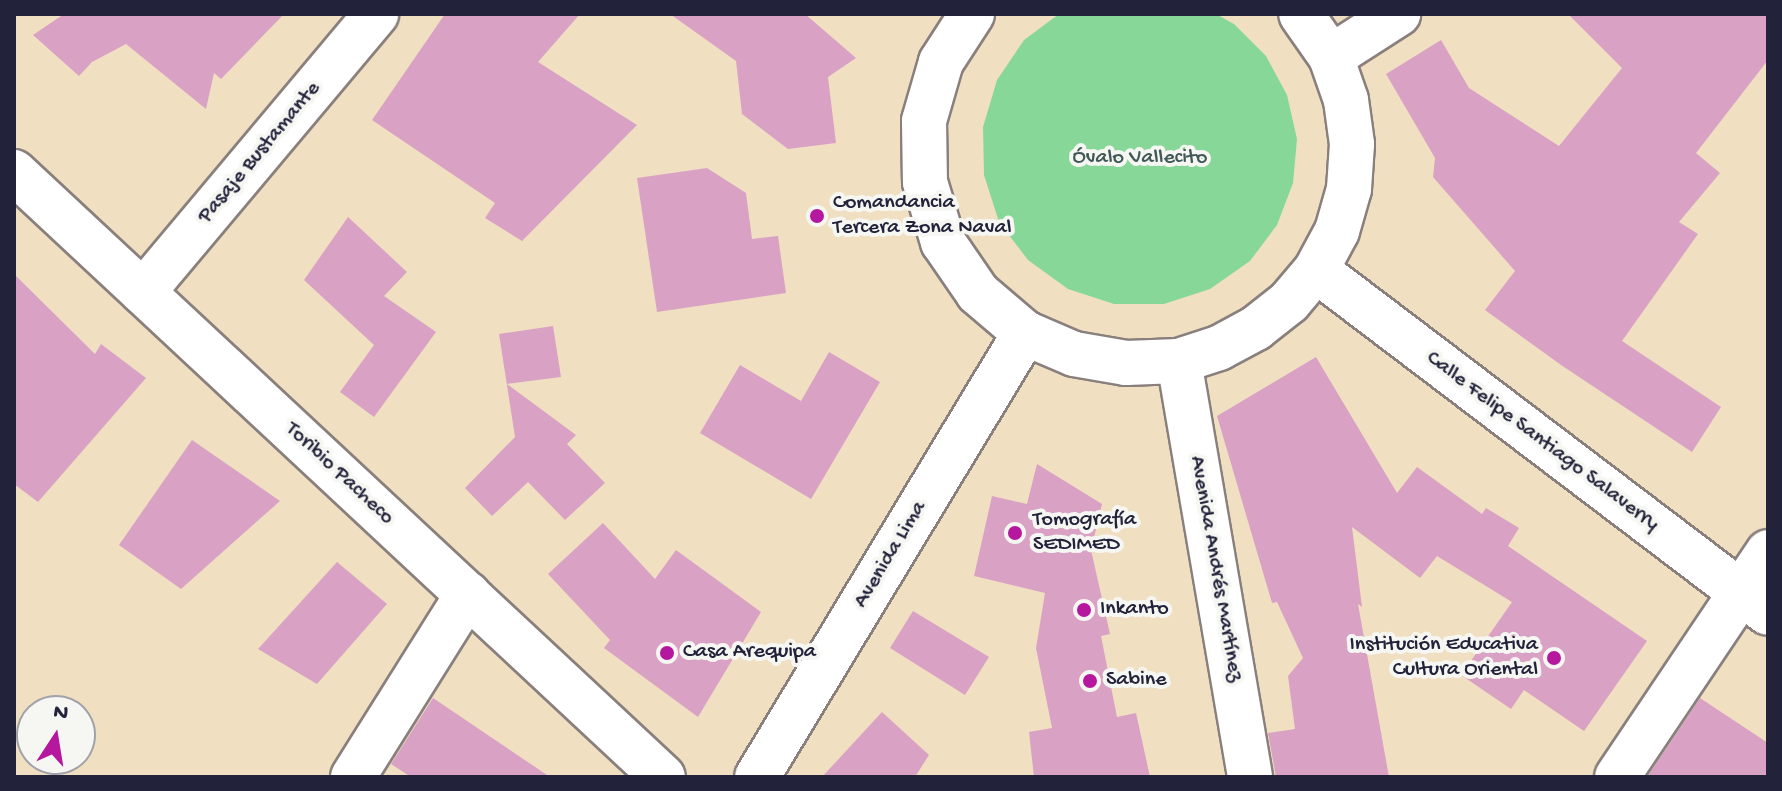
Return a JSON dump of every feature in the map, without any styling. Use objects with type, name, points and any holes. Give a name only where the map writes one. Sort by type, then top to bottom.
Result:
[{"type":"street","name":"Pasaje Bustamante","points":[[143,292],[376,14]]},
{"type":"street","points":[[972,14],[941,62],[924,121],[925,182],[943,242],[978,293],[1025,333],[1087,357],[1126,363],[1179,361],[1219,348],[1256,328],[1289,302],[1316,270],[1337,231],[1349,189],[1352,144],[1346,100],[1331,57],[1301,14]]},
{"type":"street","points":[[1331,57],[1398,14]]},
{"type":"street","name":"Toribio Pacheco","points":[[14,172],[663,777]]},
{"type":"street","name":"Calle Felipe Santiago Salaverry","points":[[1316,270],[1755,603]]},
{"type":"street","name":"Avenida Lima","points":[[757,777],[1025,333]]},
{"type":"street","name":"Avenida Andrés Martínez","points":[[1179,361],[1250,777]]},
{"type":"street","points":[[1617,777],[1755,603],[1768,552]]},
{"type":"street","points":[[353,777],[468,594]]},
{"type":"green space","name":"Óvalo Vallecito","points":[[1059,14],[1216,14],[1234,24],[1266,56],[1287,95],[1297,139],[1293,183],[1277,225],[1250,261],[1210,289],[1164,304],[1114,304],[1068,289],[1028,260],[999,222],[984,175],[983,127],[997,80],[1024,40]]},
{"type":"building","points":[[64,14],[284,14],[221,79],[214,73],[206,109],[126,44],[92,62],[79,76],[33,35]]},
{"type":"building","points":[[445,14],[580,14],[538,62],[637,125],[522,241],[485,218],[495,203],[372,120]]},
{"type":"building","points":[[670,14],[805,14],[856,58],[828,77],[836,143],[788,149],[742,114],[736,61]]},
{"type":"building","points":[[1568,14],[1768,14],[1768,60],[1696,153],[1720,173],[1679,222],[1698,234],[1622,341],[1721,407],[1692,452],[1485,310],[1515,271],[1433,177],[1435,158],[1386,74],[1441,40],[1469,88],[1559,146],[1622,68]]},
{"type":"building","points":[[707,168],[746,193],[752,239],[778,236],[786,293],[657,312],[637,178]]},
{"type":"building","points":[[348,217],[407,272],[384,296],[436,332],[374,417],[340,392],[374,345],[304,280]]},
{"type":"building","points":[[14,274],[95,354],[101,344],[146,378],[38,502],[14,484]]},
{"type":"building","points":[[553,326],[561,377],[507,384],[576,435],[567,444],[605,483],[565,520],[528,482],[492,516],[465,488],[515,437],[499,334]]},
{"type":"building","points":[[829,352],[880,382],[811,499],[700,433],[740,365],[801,401]]},
{"type":"building","points":[[1316,357],[1397,493],[1417,467],[1482,514],[1486,508],[1519,528],[1508,546],[1647,641],[1584,731],[1524,690],[1511,709],[1461,675],[1512,602],[1437,556],[1420,578],[1352,527],[1362,607],[1358,604],[1389,777],[1276,777],[1268,733],[1295,729],[1288,676],[1303,658],[1277,602],[1272,603],[1217,416]]},
{"type":"building","points":[[192,440],[280,501],[181,589],[119,545]]},
{"type":"building","points":[[1037,464],[1102,504],[1091,550],[1110,634],[1101,636],[1117,717],[1136,713],[1150,777],[1034,777],[1029,732],[1052,728],[1036,648],[1045,593],[974,576],[992,496],[1027,504]]},
{"type":"building","points":[[603,523],[655,579],[676,550],[761,612],[698,717],[604,648],[610,640],[548,574]]},
{"type":"building","points":[[337,562],[387,604],[317,684],[258,649]]},
{"type":"building","points":[[913,611],[989,657],[965,695],[890,648]]},
{"type":"building","points":[[433,698],[550,777],[411,777],[391,764]]},
{"type":"building","points":[[1700,698],[1768,743],[1768,777],[1647,777]]},
{"type":"building","points":[[882,712],[929,755],[915,777],[822,777]]},
{"type":"place","name":"Comandancia Tercera Zona Naval","points":[[817,216]]},
{"type":"place","name":"Tomografía SEDIMED","points":[[1015,533]]},
{"type":"place","name":"Inkanto","points":[[1084,610]]},
{"type":"place","name":"Casa Arequipa","points":[[667,653]]},
{"type":"place","name":"Institución Educativa Cultura Oriental","points":[[1554,658]]},
{"type":"place","name":"Sabine","points":[[1090,681]]}]
